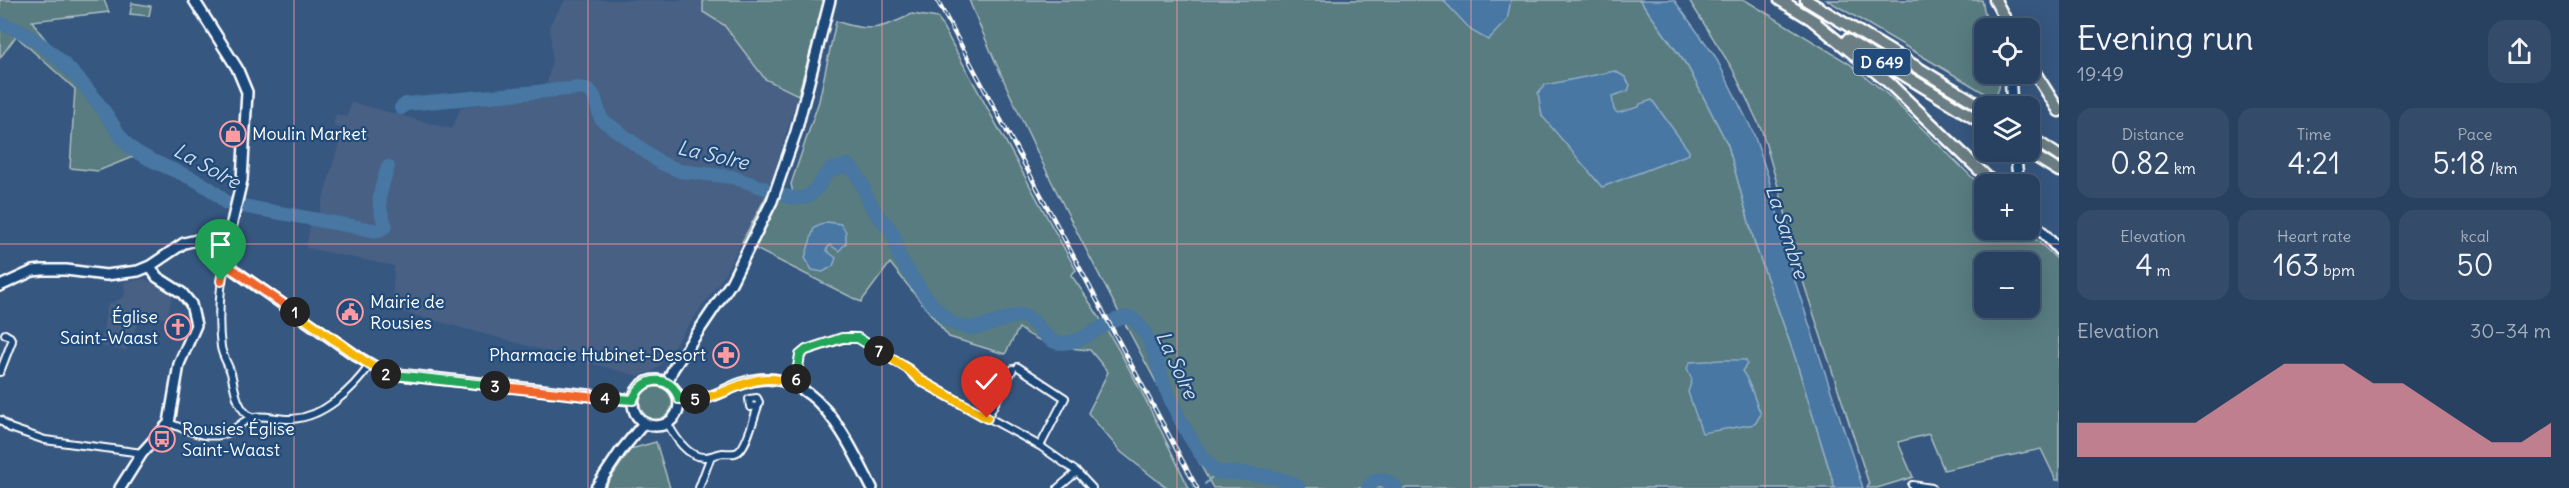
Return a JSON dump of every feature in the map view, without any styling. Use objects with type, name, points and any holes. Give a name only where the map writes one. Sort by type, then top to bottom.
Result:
[{"type":"highway","name":"D 649","points":[[1780,0],[1974,118]]},
{"type":"highway","name":"D 649","points":[[1806,0],[1974,102]]},
{"type":"highway","points":[[1995,0],[2005,18]]},
{"type":"highway","points":[[1811,19],[1889,83],[1984,174]]},
{"type":"highway","points":[[2040,81],[2059,111]]},
{"type":"highway","points":[[2040,144],[2059,156]]},
{"type":"highway","points":[[2040,159],[2059,171]]},
{"type":"street","points":[[194,0],[228,52],[245,85],[248,104],[240,196],[228,238],[218,311],[221,350],[230,370],[236,396],[244,411],[251,417],[291,419],[309,416],[329,405],[353,387],[370,365]]},
{"type":"street","points":[[667,383],[673,369],[731,283],[772,201],[796,132],[830,0]]},
{"type":"street","points":[[1995,0],[2000,18]]},
{"type":"street","points":[[2040,230],[2059,250]]},
{"type":"street","points":[[0,286],[33,271],[52,269],[113,275],[150,266],[184,243],[210,237],[228,238]]},
{"type":"street","points":[[225,260],[231,268],[370,365],[391,375],[633,400]]},
{"type":"street","points":[[120,488],[142,453],[169,423],[179,364],[192,339],[196,319],[191,304],[182,293],[156,277],[150,266]]},
{"type":"street","points":[[0,372],[12,341],[5,334]]},
{"type":"street","points":[[795,384],[800,355],[806,350],[842,338],[858,338],[908,369],[920,380],[1040,446],[1077,472],[1092,488]]},
{"type":"street","points":[[987,418],[1015,368],[1065,398],[1040,446]]},
{"type":"street","points":[[679,399],[703,399],[754,380],[771,378],[795,384],[816,399],[829,416],[872,488]]},
{"type":"street","points":[[656,380],[667,383],[674,388],[679,399],[677,415],[668,424],[655,427],[644,423],[635,414],[633,400],[637,390],[647,382],[656,380]]},
{"type":"street","points":[[668,424],[675,437],[686,449],[702,457],[735,453],[740,450],[758,406]]},
{"type":"street","points":[[169,423],[208,436],[216,436],[231,431],[251,417]]},
{"type":"street","points":[[0,420],[10,428],[45,440],[142,453]]},
{"type":"street","points":[[596,488],[620,452],[644,423]]},
{"type":"street","points":[[699,488],[711,456]]},
{"type":"street","points":[[1058,488],[1077,472]]},
{"type":"street","points":[[1912,485],[1932,488]]},
{"type":"shaded area","points":[[565,0],[703,0],[703,12],[724,25],[765,79],[798,95],[768,193],[722,279],[661,364],[654,371],[638,376],[392,309],[394,266],[306,248],[310,225],[318,216],[343,129],[333,126],[336,114],[347,117],[351,102],[452,129],[461,107],[541,96],[547,84],[552,59],[550,24]]},
{"type":"shaded area","points":[[1443,0],[1511,0],[1507,20],[1488,40],[1472,31]]},
{"type":"shaded area","points":[[1640,0],[1674,0],[1715,56],[1753,132],[1768,176],[1793,275],[1863,488],[1835,488],[1795,357],[1755,244],[1728,145],[1688,67]]},
{"type":"shaded area","points":[[1615,71],[1625,77],[1630,85],[1628,91],[1612,96],[1614,110],[1618,113],[1639,107],[1640,104],[1652,100],[1689,154],[1602,187],[1542,116],[1538,93],[1545,85]]},
{"type":"shaded area","points":[[827,222],[841,224],[846,232],[846,243],[839,251],[830,245],[826,250],[836,258],[833,266],[823,272],[812,270],[805,258],[814,228]]},
{"type":"shaded area","points":[[145,279],[173,294],[167,318],[141,316],[126,351],[100,346],[108,303],[114,303],[125,294],[124,282]]},
{"type":"shaded area","points":[[1746,360],[1747,364],[1742,371],[1748,380],[1761,414],[1755,424],[1702,433],[1688,392],[1692,380],[1687,368],[1690,362]]},
{"type":"green space","points":[[0,0],[104,0],[109,12],[32,21],[51,46],[81,76],[121,129],[145,152],[98,171],[70,168],[75,89],[16,36],[0,58]]},
{"type":"green space","points":[[703,0],[825,0],[798,95],[765,79],[724,25],[703,12]]},
{"type":"green space","points":[[969,0],[1640,0],[1688,67],[1728,145],[1755,244],[1795,357],[1835,488],[1213,488],[1116,308],[1054,186],[1024,125]]},
{"type":"green space","points":[[1689,0],[1745,0],[1850,64],[1887,94],[1974,179],[1974,240],[2037,240],[2059,261],[2059,480],[2056,480],[2041,449],[1944,470],[1929,434],[1898,442],[1913,477],[1877,488],[1867,488],[1869,484],[1800,272],[1762,131],[1732,68]]},
{"type":"green space","points":[[1827,0],[1982,0],[1986,18],[1974,18],[1974,84],[1999,84],[1999,90],[1994,96],[1990,96]]},
{"type":"green space","points":[[132,3],[151,6],[149,16],[130,14]]},
{"type":"green space","points":[[912,14],[938,18],[1076,270],[1071,275],[1120,352],[1189,488],[1167,488],[1121,452],[1088,413],[1108,372],[1090,350],[1053,345],[1019,328],[1005,354],[949,337],[890,263],[861,302],[742,242],[768,193],[795,202],[791,184],[819,101],[836,21],[858,27],[875,28]]},
{"type":"green space","points":[[656,387],[668,391],[672,403],[668,415],[656,419],[644,415],[640,403],[644,391]]},
{"type":"green space","points":[[656,442],[670,488],[604,488],[631,449]]},
{"type":"waterway","name":"La Solre","points":[[0,23],[16,29],[45,47],[71,71],[131,148],[205,185],[226,203],[378,231],[386,226],[380,196],[388,167]]},
{"type":"waterway","name":"La Solre","points":[[401,108],[406,104],[579,88],[589,90],[594,96],[601,119],[661,163],[680,171],[732,177],[764,188]]},
{"type":"waterway","name":"La Solre","points":[[786,196],[795,198],[808,196],[830,170],[848,165],[860,180],[875,212],[893,234],[899,256],[916,283],[938,311],[953,323],[963,327],[973,328],[1024,316],[1029,318],[1050,340],[1065,343],[1085,337],[1114,321],[1132,318],[1150,344],[1168,394],[1192,442],[1211,467],[1217,472],[1272,477],[1292,483],[1299,488]]},
{"type":"waterway","points":[[1205,484],[1217,472]]},
{"type":"waterway","name":"La Solre","points":[[1368,488],[1378,479],[1396,488]]},
{"type":"railway","points":[[937,0],[1197,488]]},
{"type":"place","name":"Moulin Market","points":[[233,134]]},
{"type":"place","name":"Mairie de Rousies","points":[[350,312]]},
{"type":"place","name":"Église Saint-Waast","points":[[178,327]]},
{"type":"place","name":"Pharmacie Hubinet-Desort","points":[[726,355]]},
{"type":"place","name":"Rousies Église Saint-Waast","points":[[162,439]]},
{"type":"route","points":[[221,281],[225,260],[231,268],[358,357],[391,375],[633,400],[642,385],[652,380],[660,380],[674,388],[679,399],[703,399],[754,380],[771,378],[795,384],[800,355],[806,350],[849,337],[858,338],[908,369],[920,380],[987,418]]},
{"type":"water label","name":"La Sambre","points":[[1787,232]]}]
